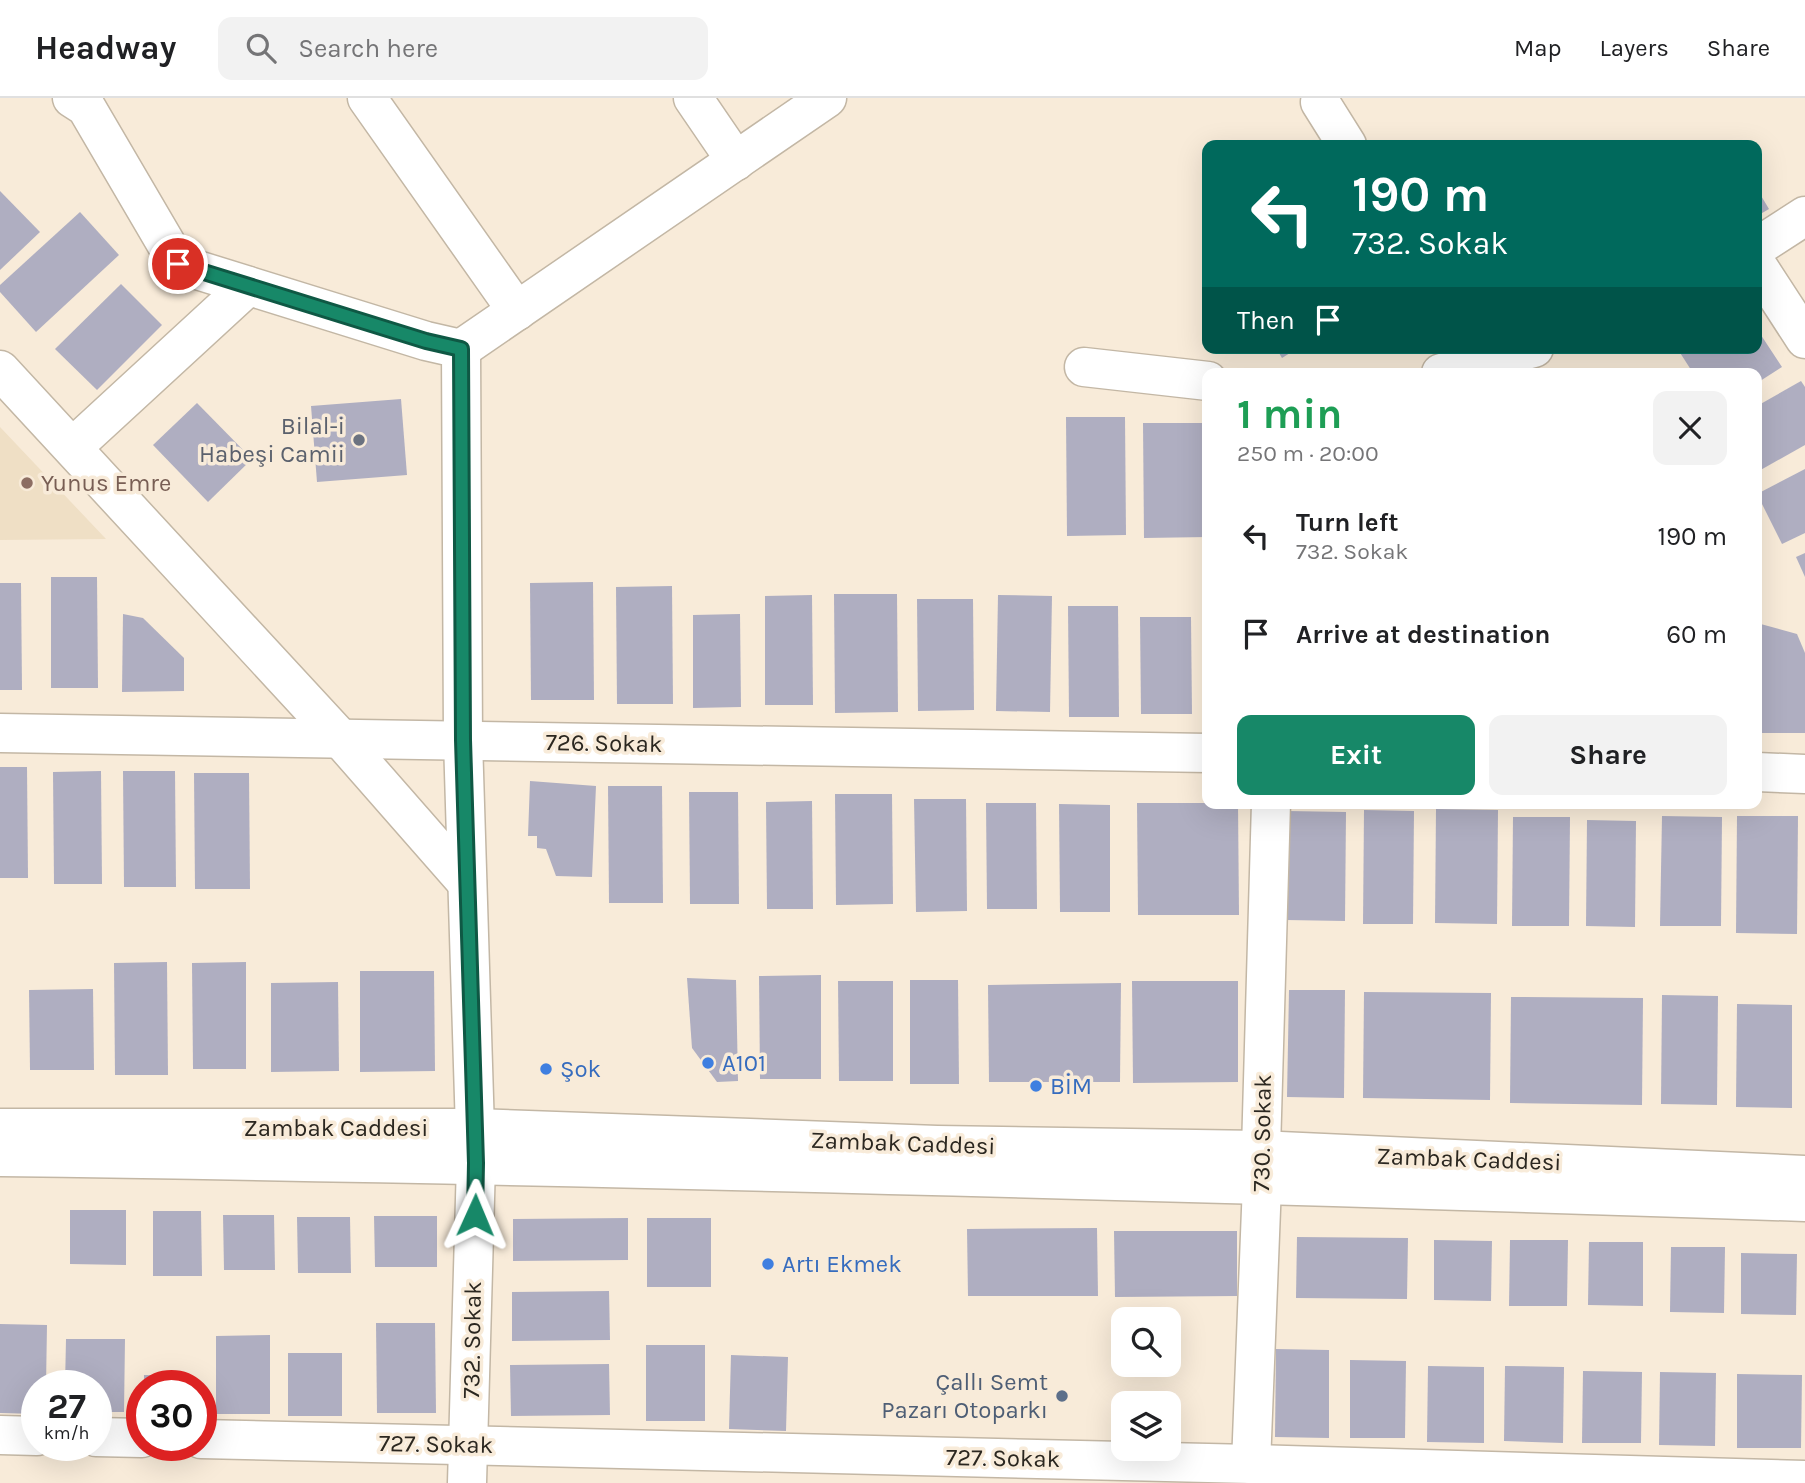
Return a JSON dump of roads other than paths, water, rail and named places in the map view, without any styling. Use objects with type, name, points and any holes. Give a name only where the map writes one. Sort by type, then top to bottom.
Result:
[{"type":"street","points":[[72,98],[86,107],[178,264],[426,341],[461,349],[827,98]]},
{"type":"street","points":[[367,98],[517,311]]},
{"type":"street","points":[[693,98],[736,161]]},
{"type":"street","points":[[1320,102],[1344,140]]},
{"type":"street","points":[[1762,244],[1805,216]]},
{"type":"street","points":[[1762,273],[1805,339]]},
{"type":"street","points":[[73,447],[248,286]]},
{"type":"street","name":"732. Sokak","points":[[461,349],[463,740],[476,1146],[467,1483]]},
{"type":"street","points":[[1452,368],[1481,355]]},
{"type":"street","points":[[1084,367],[1202,380]]},
{"type":"street","points":[[0,370],[339,737],[467,883]]},
{"type":"street","name":"726. Sokak","points":[[0,733],[1202,753]]},
{"type":"street","points":[[1762,772],[1805,774]]},
{"type":"street","name":"730. Sokak","points":[[1251,1464],[1271,809]]},
{"type":"street","name":"Zambak Caddesi","points":[[0,1128],[476,1146],[1262,1167],[1805,1175]]},
{"type":"street","name":"Zambak Caddesi","points":[[0,1157],[476,1146]]},
{"type":"street","name":"Zambak Caddesi","points":[[1262,1167],[1805,1202]]},
{"type":"street","points":[[0,1435],[21,1436]]},
{"type":"street","name":"727. Sokak","points":[[217,1439],[1805,1480]]},
{"type":"place","name":"Bilal-i Habeşi Camii","points":[[359,440]]},
{"type":"place","name":"Yunus Emre","points":[[27,483]]},
{"type":"place","name":"A101","points":[[708,1063]]},
{"type":"place","name":"Şok","points":[[546,1069]]},
{"type":"place","name":"BİM","points":[[1036,1086]]},
{"type":"place","name":"Artı Ekmek","points":[[768,1264]]},
{"type":"place","name":"Çallı Semt Pazarı Otoparkı","points":[[1062,1396]]}]
